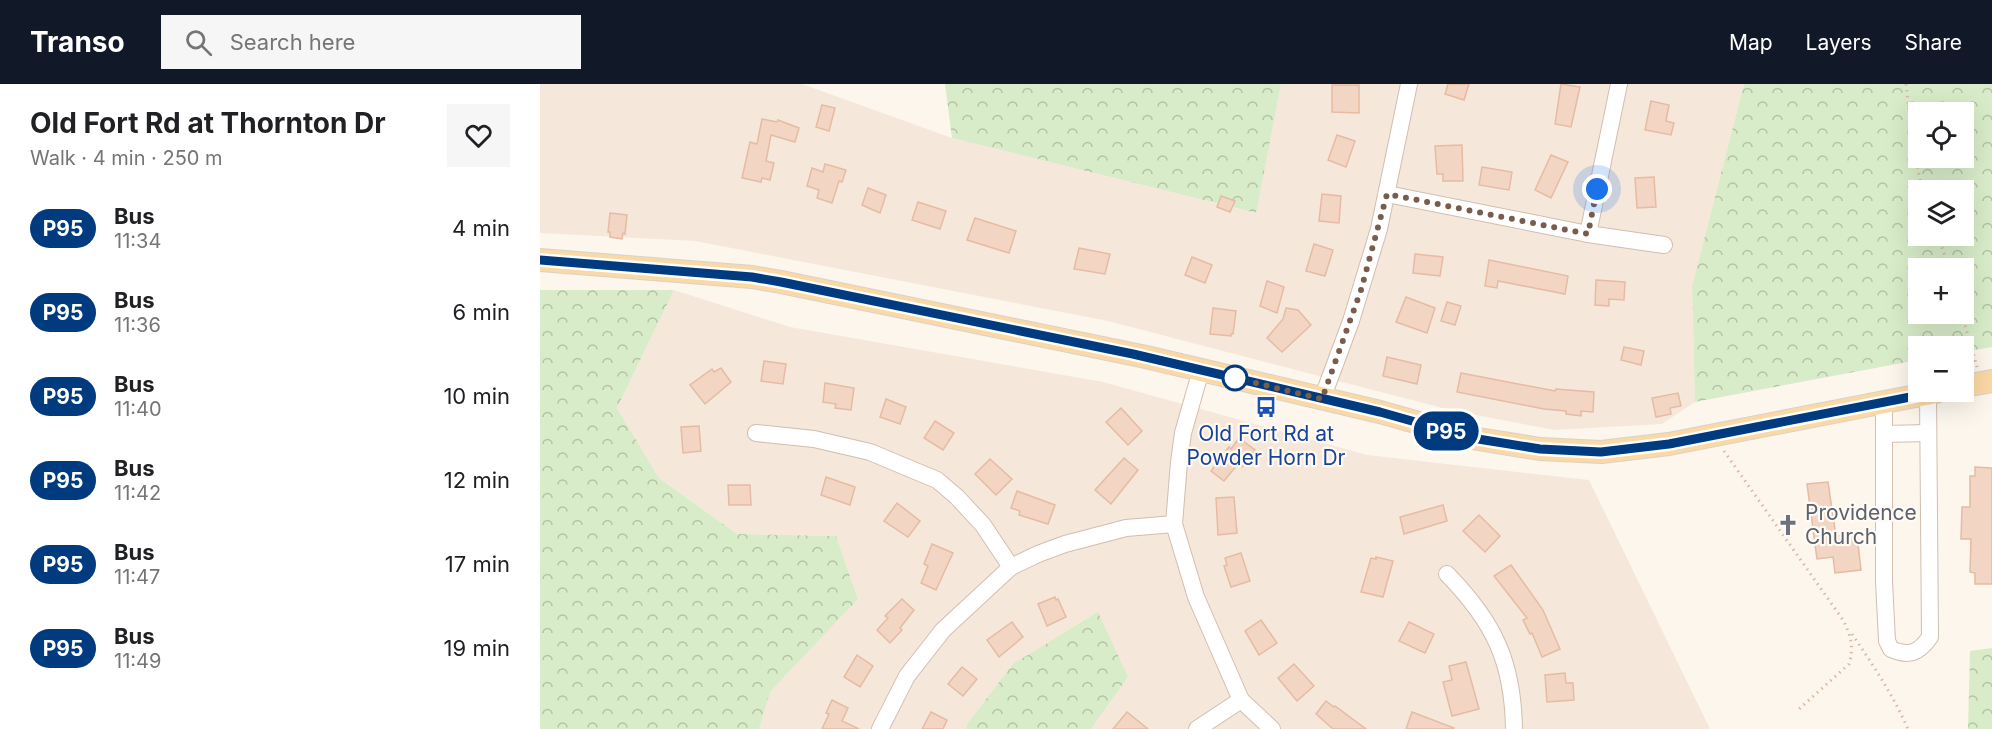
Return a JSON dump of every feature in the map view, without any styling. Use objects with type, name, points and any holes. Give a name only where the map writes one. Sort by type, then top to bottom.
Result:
[{"type":"main road","points":[[540,260],[752,277],[781,282],[1108,349],[1380,412],[1472,438],[1540,449],[1601,452],[1625,450],[1908,397]]},
{"type":"street","points":[[1322,399],[1366,274],[1387,194],[1409,84]]},
{"type":"street","points":[[1588,234],[1619,84]]},
{"type":"street","points":[[1387,194],[1588,234],[1665,245]]},
{"type":"street","points":[[1201,370],[1183,433],[1174,524],[1196,597],[1241,700],[1272,729]]},
{"type":"street","points":[[1884,402],[1884,581],[1887,641],[1891,649],[1900,653],[1915,652],[1923,648],[1930,637],[1928,433],[1931,402]]},
{"type":"street","points":[[1884,434],[1928,433]]},
{"type":"street","points":[[756,434],[814,439],[870,452],[937,480],[957,497],[983,525],[1011,567]]},
{"type":"street","points":[[880,729],[907,676],[943,630],[1011,567],[1065,544],[1126,528],[1174,524]]},
{"type":"street","points":[[1447,574],[1468,596],[1498,642],[1510,682],[1514,729]]},
{"type":"street","points":[[1197,729],[1241,700]]},
{"type":"path","points":[[1906,84],[1912,138],[1920,180]]},
{"type":"path","points":[[1964,324],[1979,383]]},
{"type":"path","points":[[1713,435],[1876,669],[1908,729]]},
{"type":"path","points":[[1798,710],[1849,664],[1852,654],[1849,630]]},
{"type":"shaded area","points":[[540,84],[802,84],[952,138],[1255,213],[1281,84],[1744,84],[1692,286],[1695,402],[1662,424],[1555,430],[1454,411],[1108,321],[695,241],[540,233]]},
{"type":"shaded area","points":[[674,290],[790,327],[1103,382],[1367,455],[1589,480],[1710,729],[1091,729],[1128,677],[1013,664],[967,724],[966,729],[759,729],[770,692],[858,599],[836,536],[737,534],[659,478],[617,408]]},
{"type":"green space","points":[[945,84],[1281,84],[1256,213],[952,138]]},
{"type":"green space","points":[[1744,84],[1992,84],[1992,347],[1974,350],[1974,336],[1908,336],[1908,362],[1695,402],[1692,286]]},
{"type":"green space","points":[[540,290],[674,290],[617,408],[659,478],[737,534],[836,536],[858,599],[770,692],[759,729],[540,729]]},
{"type":"green space","points":[[1098,612],[1128,677],[1091,729],[966,729],[967,724],[1013,664]]},
{"type":"green space","points":[[1992,648],[1992,729],[1968,729],[1970,651]]},
{"type":"building","points":[[1448,84],[1469,84],[1464,100],[1445,94]]},
{"type":"building","points":[[1561,84],[1580,87],[1571,127],[1555,124]]},
{"type":"building","points":[[1332,85],[1359,85],[1359,113],[1332,112]]},
{"type":"building","points":[[1651,101],[1669,105],[1666,121],[1674,123],[1671,135],[1645,130]]},
{"type":"building","points":[[822,105],[835,108],[829,131],[816,127]]},
{"type":"building","points":[[762,119],[777,122],[778,120],[799,128],[795,142],[771,135],[766,161],[774,163],[770,180],[762,178],[761,182],[742,178],[750,142],[757,144]]},
{"type":"building","points":[[1337,135],[1355,141],[1346,167],[1328,160]]},
{"type":"building","points":[[1462,145],[1463,181],[1443,181],[1443,174],[1437,174],[1435,146]]},
{"type":"building","points":[[1551,155],[1568,162],[1551,198],[1535,190]]},
{"type":"building","points":[[825,164],[846,170],[842,182],[839,181],[832,203],[817,198],[819,190],[807,186],[812,168],[823,172]]},
{"type":"building","points":[[1482,167],[1512,172],[1509,190],[1479,185]]},
{"type":"building","points":[[1654,177],[1656,207],[1637,208],[1635,178]]},
{"type":"building","points":[[868,188],[886,195],[880,213],[862,205]]},
{"type":"building","points":[[1322,194],[1341,196],[1339,223],[1319,221]]},
{"type":"building","points":[[1221,196],[1235,201],[1230,212],[1217,207]]},
{"type":"building","points":[[918,202],[946,211],[940,229],[912,220]]},
{"type":"building","points":[[610,213],[627,215],[625,234],[623,233],[622,239],[610,237],[610,232],[608,232]]},
{"type":"building","points":[[975,218],[1016,231],[1009,253],[967,240]]},
{"type":"building","points":[[1314,244],[1333,250],[1325,276],[1306,271]]},
{"type":"building","points":[[1079,248],[1110,254],[1105,274],[1074,269]]},
{"type":"building","points":[[1415,254],[1443,257],[1440,276],[1413,273]]},
{"type":"building","points":[[1192,257],[1212,265],[1205,283],[1185,275]]},
{"type":"building","points":[[1489,260],[1568,276],[1565,294],[1498,281],[1497,288],[1485,286]]},
{"type":"building","points":[[1596,280],[1625,282],[1624,300],[1609,299],[1609,306],[1595,305]]},
{"type":"building","points":[[1267,281],[1284,287],[1277,313],[1260,306]]},
{"type":"building","points":[[1406,297],[1435,308],[1427,333],[1396,322]]},
{"type":"building","points":[[1447,302],[1461,306],[1455,325],[1441,321]]},
{"type":"building","points":[[1213,308],[1236,311],[1231,336],[1210,334]]},
{"type":"building","points":[[1286,308],[1298,310],[1311,325],[1282,352],[1267,338],[1283,319]]},
{"type":"building","points":[[1624,347],[1644,351],[1641,365],[1621,360]]},
{"type":"building","points":[[1387,357],[1421,365],[1417,384],[1383,376]]},
{"type":"building","points":[[764,361],[786,364],[783,384],[761,381]]},
{"type":"building","points":[[721,368],[731,382],[705,404],[690,385],[712,369],[714,372]]},
{"type":"building","points":[[1461,373],[1555,391],[1556,389],[1594,392],[1593,412],[1581,411],[1581,416],[1566,414],[1566,411],[1544,409],[1457,392]]},
{"type":"building","points":[[825,383],[854,388],[851,410],[835,408],[836,404],[823,402]]},
{"type":"building","points":[[1678,393],[1681,406],[1670,408],[1671,414],[1656,417],[1652,398]]},
{"type":"building","points":[[886,399],[906,407],[900,424],[880,417]]},
{"type":"building","points":[[1121,408],[1142,431],[1128,445],[1106,422]]},
{"type":"building","points":[[935,421],[954,433],[943,450],[924,438]]},
{"type":"building","points":[[699,426],[701,451],[683,453],[681,427]]},
{"type":"building","points":[[1239,438],[1255,450],[1242,467],[1238,464],[1224,481],[1211,471],[1229,447],[1231,449]]},
{"type":"building","points":[[1124,458],[1138,470],[1111,504],[1095,490]]},
{"type":"building","points":[[990,459],[1012,479],[996,495],[975,474]]},
{"type":"building","points":[[1975,467],[1992,468],[1992,584],[1975,584],[1975,573],[1970,572],[1971,539],[1961,539],[1962,507],[1970,507],[1970,476],[1975,476]]},
{"type":"building","points":[[826,477],[855,487],[850,505],[821,495]]},
{"type":"building","points":[[1828,482],[1836,536],[1857,535],[1861,570],[1835,573],[1833,557],[1817,559],[1807,484]]},
{"type":"building","points":[[728,485],[750,485],[751,505],[729,505]]},
{"type":"building","points":[[1017,491],[1055,505],[1048,524],[1019,515],[1020,511],[1011,508]]},
{"type":"building","points":[[1234,497],[1237,533],[1218,535],[1216,498]]},
{"type":"building","points":[[897,503],[920,521],[908,537],[884,521]]},
{"type":"building","points":[[1443,505],[1447,521],[1404,534],[1400,517]]},
{"type":"building","points":[[1479,515],[1500,536],[1485,552],[1463,531]]},
{"type":"building","points":[[932,544],[953,553],[936,590],[921,583],[928,566],[924,564]]},
{"type":"building","points":[[1241,553],[1250,581],[1231,587],[1224,566],[1227,565],[1225,558]]},
{"type":"building","points":[[1376,557],[1393,561],[1383,597],[1361,592],[1371,558],[1376,559]]},
{"type":"building","points":[[1511,565],[1543,610],[1560,649],[1542,657],[1532,633],[1530,634],[1523,620],[1527,618],[1494,576]]},
{"type":"building","points":[[1055,597],[1066,617],[1047,626],[1038,604]]},
{"type":"building","points":[[902,599],[914,610],[900,628],[902,630],[890,643],[877,630],[888,618],[885,616]]},
{"type":"building","points":[[1261,620],[1277,643],[1259,655],[1245,631]]},
{"type":"building","points":[[1012,622],[1023,637],[999,657],[987,640]]},
{"type":"building","points":[[1409,622],[1434,634],[1425,653],[1399,641]]},
{"type":"building","points":[[857,655],[873,666],[860,687],[844,677]]},
{"type":"building","points":[[1466,662],[1479,709],[1452,716],[1443,682],[1452,680],[1449,666]]},
{"type":"building","points":[[1294,664],[1314,686],[1297,701],[1278,678]]},
{"type":"building","points":[[962,667],[977,679],[963,696],[948,684]]},
{"type":"building","points":[[1565,673],[1566,683],[1573,683],[1574,700],[1547,702],[1545,675]]},
{"type":"building","points":[[832,700],[848,708],[842,721],[859,729],[822,729]]},
{"type":"building","points":[[1326,701],[1366,729],[1333,729],[1316,714]]},
{"type":"building","points":[[931,712],[947,720],[943,729],[922,729]]},
{"type":"building","points":[[1127,712],[1148,729],[1113,729]]},
{"type":"building","points":[[1412,712],[1454,728],[1406,729]]},
{"type":"bus line","name":"P95","points":[[540,260],[752,277],[781,282],[1133,354],[1380,412],[1472,438],[1540,449],[1601,452],[1669,444],[1908,397]]},
{"type":"place","name":"Old Fort Rd at Powder Horn Dr","points":[[1266,407]]},
{"type":"place","name":"Providence Church","points":[[1788,525]]},
{"type":"route","points":[[1235,378],[1322,399],[1361,290],[1387,194],[1588,234],[1597,189]]}]
